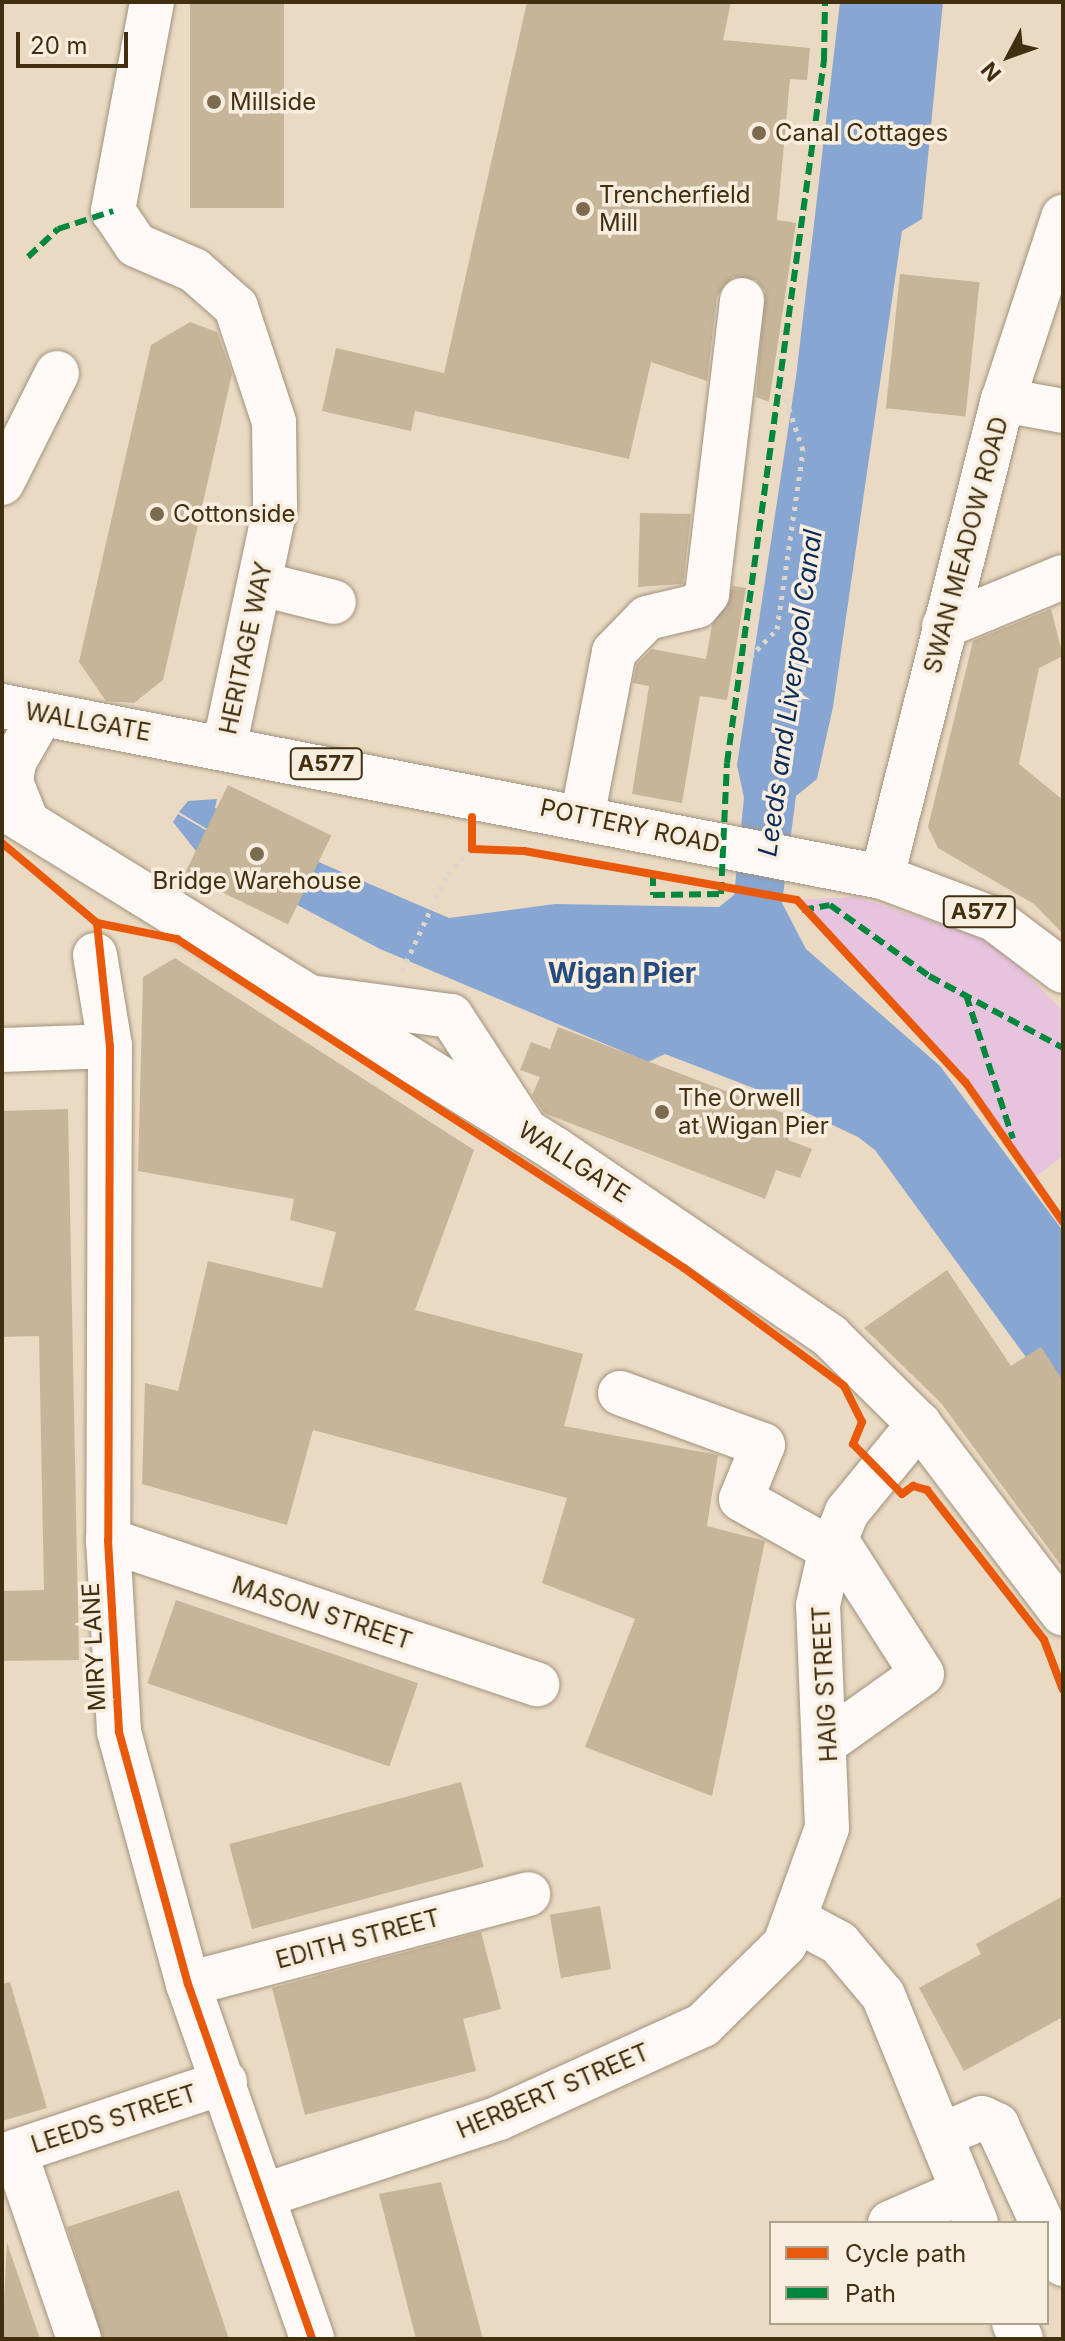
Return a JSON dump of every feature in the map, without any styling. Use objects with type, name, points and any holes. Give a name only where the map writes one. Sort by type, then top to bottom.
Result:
[{"type":"main road","name":"HERITAGE WAY","points":[[152,2],[113,211],[136,245],[217,285],[254,344],[274,422],[275,508],[224,747]]},
{"type":"main road","name":"SWAN MEADOW ROAD","points":[[862,873],[944,626],[1003,400],[1063,217]]},
{"type":"main road","points":[[582,818],[614,652],[647,618],[697,606],[707,594],[742,300]]},
{"type":"main road","points":[[2,483],[57,373]]},
{"type":"main road","points":[[1003,400],[1063,411]]},
{"type":"main road","points":[[944,626],[1063,577]]},
{"type":"main road","points":[[261,584],[334,602]]},
{"type":"main road","points":[[14,814],[11,782],[22,711]]},
{"type":"main road","name":"WALLGATE","points":[[22,711],[175,738]]},
{"type":"main road","name":"POTTERY ROAD","points":[[175,738],[862,873],[994,919],[1063,971]]},
{"type":"main road","name":"WALLGATE","points":[[14,814],[317,998],[526,1131],[830,1336],[919,1424],[1063,1614]]},
{"type":"main road","name":"MIRY LANE","points":[[95,955],[110,1046],[108,1540],[119,1732],[188,1984],[265,2195],[312,2339]]},
{"type":"main road","points":[[2,1050],[110,1046]]},
{"type":"main road","points":[[620,1393],[763,1445],[741,1499],[834,1545],[922,1674],[828,1741]]},
{"type":"main road","name":"HAIG STREET","points":[[798,1921],[827,1828],[828,1741],[818,1605],[834,1545],[847,1512],[919,1424]]},
{"type":"main road","name":"MASON STREET","points":[[108,1540],[537,1684]]},
{"type":"main road","name":"EDITH STREET","points":[[188,1984],[528,1894]]},
{"type":"main road","points":[[798,1921],[839,1943],[883,1995],[970,2207],[900,2221]]},
{"type":"main road","name":"HERBERT STREET","points":[[265,2195],[499,2118],[703,2025],[750,1985],[798,1921]]},
{"type":"main road","name":"LEEDS STREET","points":[[8,2154],[225,2082]]},
{"type":"main road","points":[[941,2135],[982,2118],[997,2125],[1041,2221]]},
{"type":"main road","points":[[8,2154],[79,2339]]},
{"type":"main road","points":[[1049,2238],[1063,2264]]},
{"type":"path","points":[[743,664],[777,629],[803,450],[782,388]]},
{"type":"path","points":[[401,975],[434,900],[472,849]]},
{"type":"shaded area","points":[[857,897],[995,942],[1063,1011],[1063,1156],[1034,1178],[966,1083],[797,900]]},
{"type":"water","name":"Leeds and Liverpool Canal","points":[[840,2],[943,2],[922,219],[902,231],[833,707],[817,779],[796,796],[782,903],[806,949],[940,1066],[1063,1231],[1063,1408],[875,1150],[858,1137],[756,1089],[665,1054],[648,1062],[380,949],[196,851],[173,822],[178,814],[305,888],[179,812],[188,801],[217,799],[215,808],[323,864],[449,918],[555,904],[719,907],[734,895],[744,798],[737,765],[796,377]]},
{"type":"building","name":"Millside","points":[[190,2],[284,2],[284,208],[190,208]]},
{"type":"building","name":"Trencherfield Mill","points":[[527,2],[731,2],[723,40],[810,48],[807,80],[790,79],[777,220],[796,223],[769,402],[756,397],[765,291],[756,280],[733,277],[717,296],[707,381],[651,362],[629,459],[415,411],[411,431],[322,411],[336,348],[444,373]]},
{"type":"building","points":[[900,274],[980,282],[965,417],[886,408]]},
{"type":"building","name":"Cottonside","points":[[190,322],[217,332],[232,374],[163,680],[134,703],[106,701],[79,662],[151,345]]},
{"type":"building","points":[[640,513],[691,514],[683,584],[638,587]]},
{"type":"building","points":[[733,586],[746,588],[727,700],[700,696],[682,803],[632,794],[649,686],[633,683],[637,664],[652,649],[706,659],[712,625]]},
{"type":"building","points":[[1051,609],[1063,656],[1039,668],[1019,764],[1063,800],[1063,934],[1034,904],[938,848],[928,827],[973,641]]},
{"type":"building","name":"Bridge Warehouse","points":[[228,785],[331,835],[288,924],[185,874]]},
{"type":"building","points":[[175,958],[474,1150],[415,1310],[583,1354],[564,1426],[718,1455],[707,1526],[765,1541],[712,1796],[585,1747],[635,1619],[542,1583],[567,1498],[313,1430],[287,1525],[142,1484],[145,1383],[178,1391],[208,1261],[322,1288],[336,1232],[290,1220],[294,1199],[138,1171],[143,977]]},
{"type":"building","name":"The Orwell at Wigan Pier","points":[[558,1027],[797,1118],[788,1140],[812,1149],[800,1178],[776,1170],[765,1199],[544,1113],[532,1095],[540,1077],[520,1070],[531,1042],[550,1049]]},
{"type":"building","points":[[68,1109],[79,1660],[2,1661],[2,1591],[44,1590],[39,1336],[2,1337],[2,1111]]},
{"type":"building","points":[[947,1270],[1011,1366],[1041,1347],[1063,1381],[1063,1568],[941,1403],[864,1328]]},
{"type":"building","points":[[176,1600],[418,1683],[389,1767],[147,1683]]},
{"type":"building","points":[[461,1782],[484,1867],[252,1929],[229,1844]]},
{"type":"building","points":[[1063,1896],[1063,2017],[964,2071],[919,1988],[981,1954],[976,1944]]},
{"type":"building","points":[[600,1906],[611,1969],[561,1978],[550,1915]]},
{"type":"building","points":[[481,1932],[501,2009],[463,2019],[476,2071],[305,2115],[272,1988]]},
{"type":"building","points":[[10,1982],[47,2108],[2,2121],[2,1984]]},
{"type":"building","points":[[441,2182],[483,2339],[416,2339],[379,2194]]},
{"type":"building","points":[[179,2190],[229,2339],[103,2339],[67,2227]]},
{"type":"building","points":[[7,2243],[40,2339],[2,2339]]},
{"type":"marked path","points":[[653,874],[653,895],[721,894],[727,763],[824,60],[825,2]]},
{"type":"marked path","points":[[28,257],[58,229],[113,211]]},
{"type":"marked path","points":[[802,910],[830,905],[929,976],[1063,1048]]},
{"type":"marked path","points":[[966,995],[1013,1139]]},
{"type":"cycle path","points":[[472,817],[472,849],[524,851],[797,900],[966,1083],[1063,1222]]},
{"type":"cycle path","points":[[2,843],[97,923],[177,939],[684,1268],[844,1386],[862,1422],[853,1444],[902,1494],[913,1486],[927,1490],[1044,1640],[1063,1690]]},
{"type":"cycle path","points":[[97,923],[110,1046],[108,1540],[119,1732],[188,1984],[312,2339]]},
{"type":"place","name":"Millside","points":[[214,102]]},
{"type":"place","name":"Canal Cottages","points":[[759,133]]},
{"type":"place","name":"Trencherfield Mill","points":[[583,209]]},
{"type":"place","name":"Cottonside","points":[[157,514]]},
{"type":"place","name":"Bridge Warehouse","points":[[257,854]]},
{"type":"place","name":"The Orwell at Wigan Pier","points":[[662,1112]]},
{"type":"district","name":"Wigan Pier","points":[[622,973]]}]
